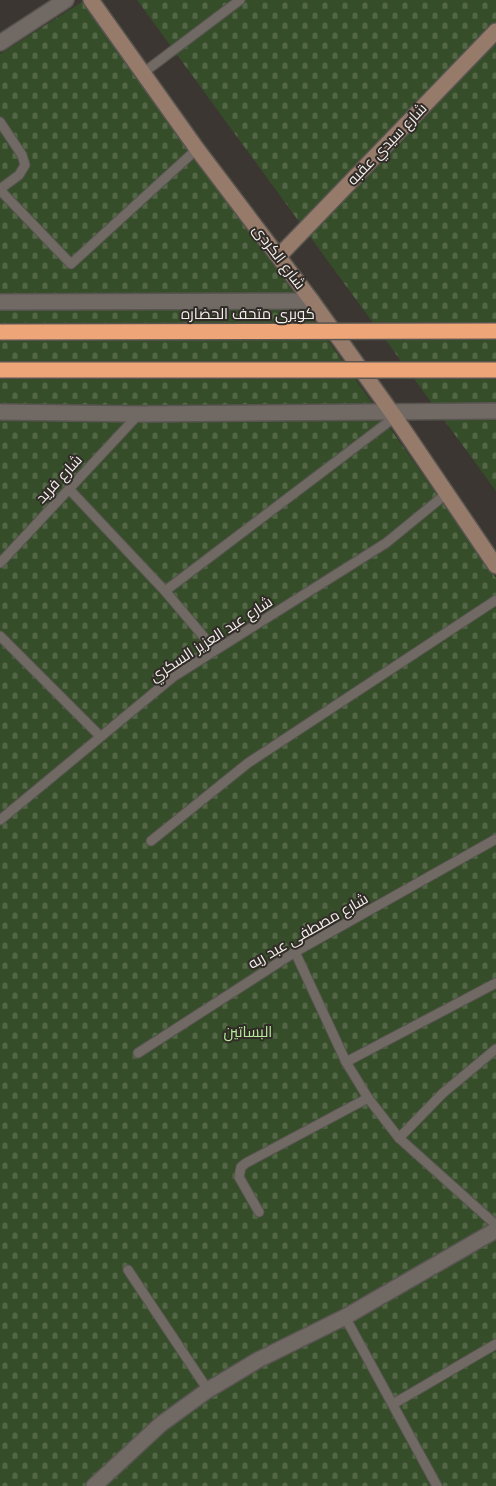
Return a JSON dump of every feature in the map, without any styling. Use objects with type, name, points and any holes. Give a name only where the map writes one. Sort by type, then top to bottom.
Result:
[{"type":"highway","name":"كوبرى متحف الحضاره","points":[[0,332],[496,331]]},
{"type":"highway","points":[[0,370],[496,370]]},
{"type":"street","points":[[0,43],[66,0]]},
{"type":"street","name":"شارع الكردى","points":[[91,0],[197,149],[312,301],[393,415],[496,566]]},
{"type":"street","name":"شارع سيدي عقبه","points":[[279,256],[496,31]]},
{"type":"street","points":[[0,302],[312,301]]},
{"type":"street","points":[[0,412],[393,415],[496,411]]},
{"type":"street","points":[[94,1486],[162,1424],[208,1390],[258,1360],[345,1317],[496,1230]]},
{"type":"lane","points":[[143,73],[240,0]]},
{"type":"lane","points":[[0,122],[22,155],[25,165],[19,175],[0,190],[71,264],[197,149]]},
{"type":"lane","name":"شارع فريد","points":[[0,563],[139,414]]},
{"type":"lane","points":[[164,591],[393,415]]},
{"type":"lane","points":[[69,489],[164,591],[215,650]]},
{"type":"lane","name":"شارع عبد العزيز السكري","points":[[0,820],[173,678],[386,542],[446,494]]},
{"type":"lane","points":[[151,841],[248,763],[496,600]]},
{"type":"lane","points":[[0,636],[100,736]]},
{"type":"lane","name":"شارع مصطفى عبد ربه","points":[[138,1053],[295,952],[496,839]]},
{"type":"lane","points":[[295,952],[346,1062],[368,1098],[399,1138],[496,1225]]},
{"type":"lane","points":[[346,1062],[496,983]]},
{"type":"lane","points":[[399,1138],[443,1093],[496,1049]]},
{"type":"lane","points":[[259,1212],[239,1177],[241,1167],[368,1098]]},
{"type":"lane","points":[[128,1270],[208,1390]]},
{"type":"lane","points":[[345,1317],[437,1486]]},
{"type":"lane","points":[[393,1404],[496,1344]]},
{"type":"green space","name":"البساتين","points":[[87,0],[496,578],[496,1486],[0,1486],[0,54]]},
{"type":"green space","points":[[137,0],[496,0],[496,491]]}]
